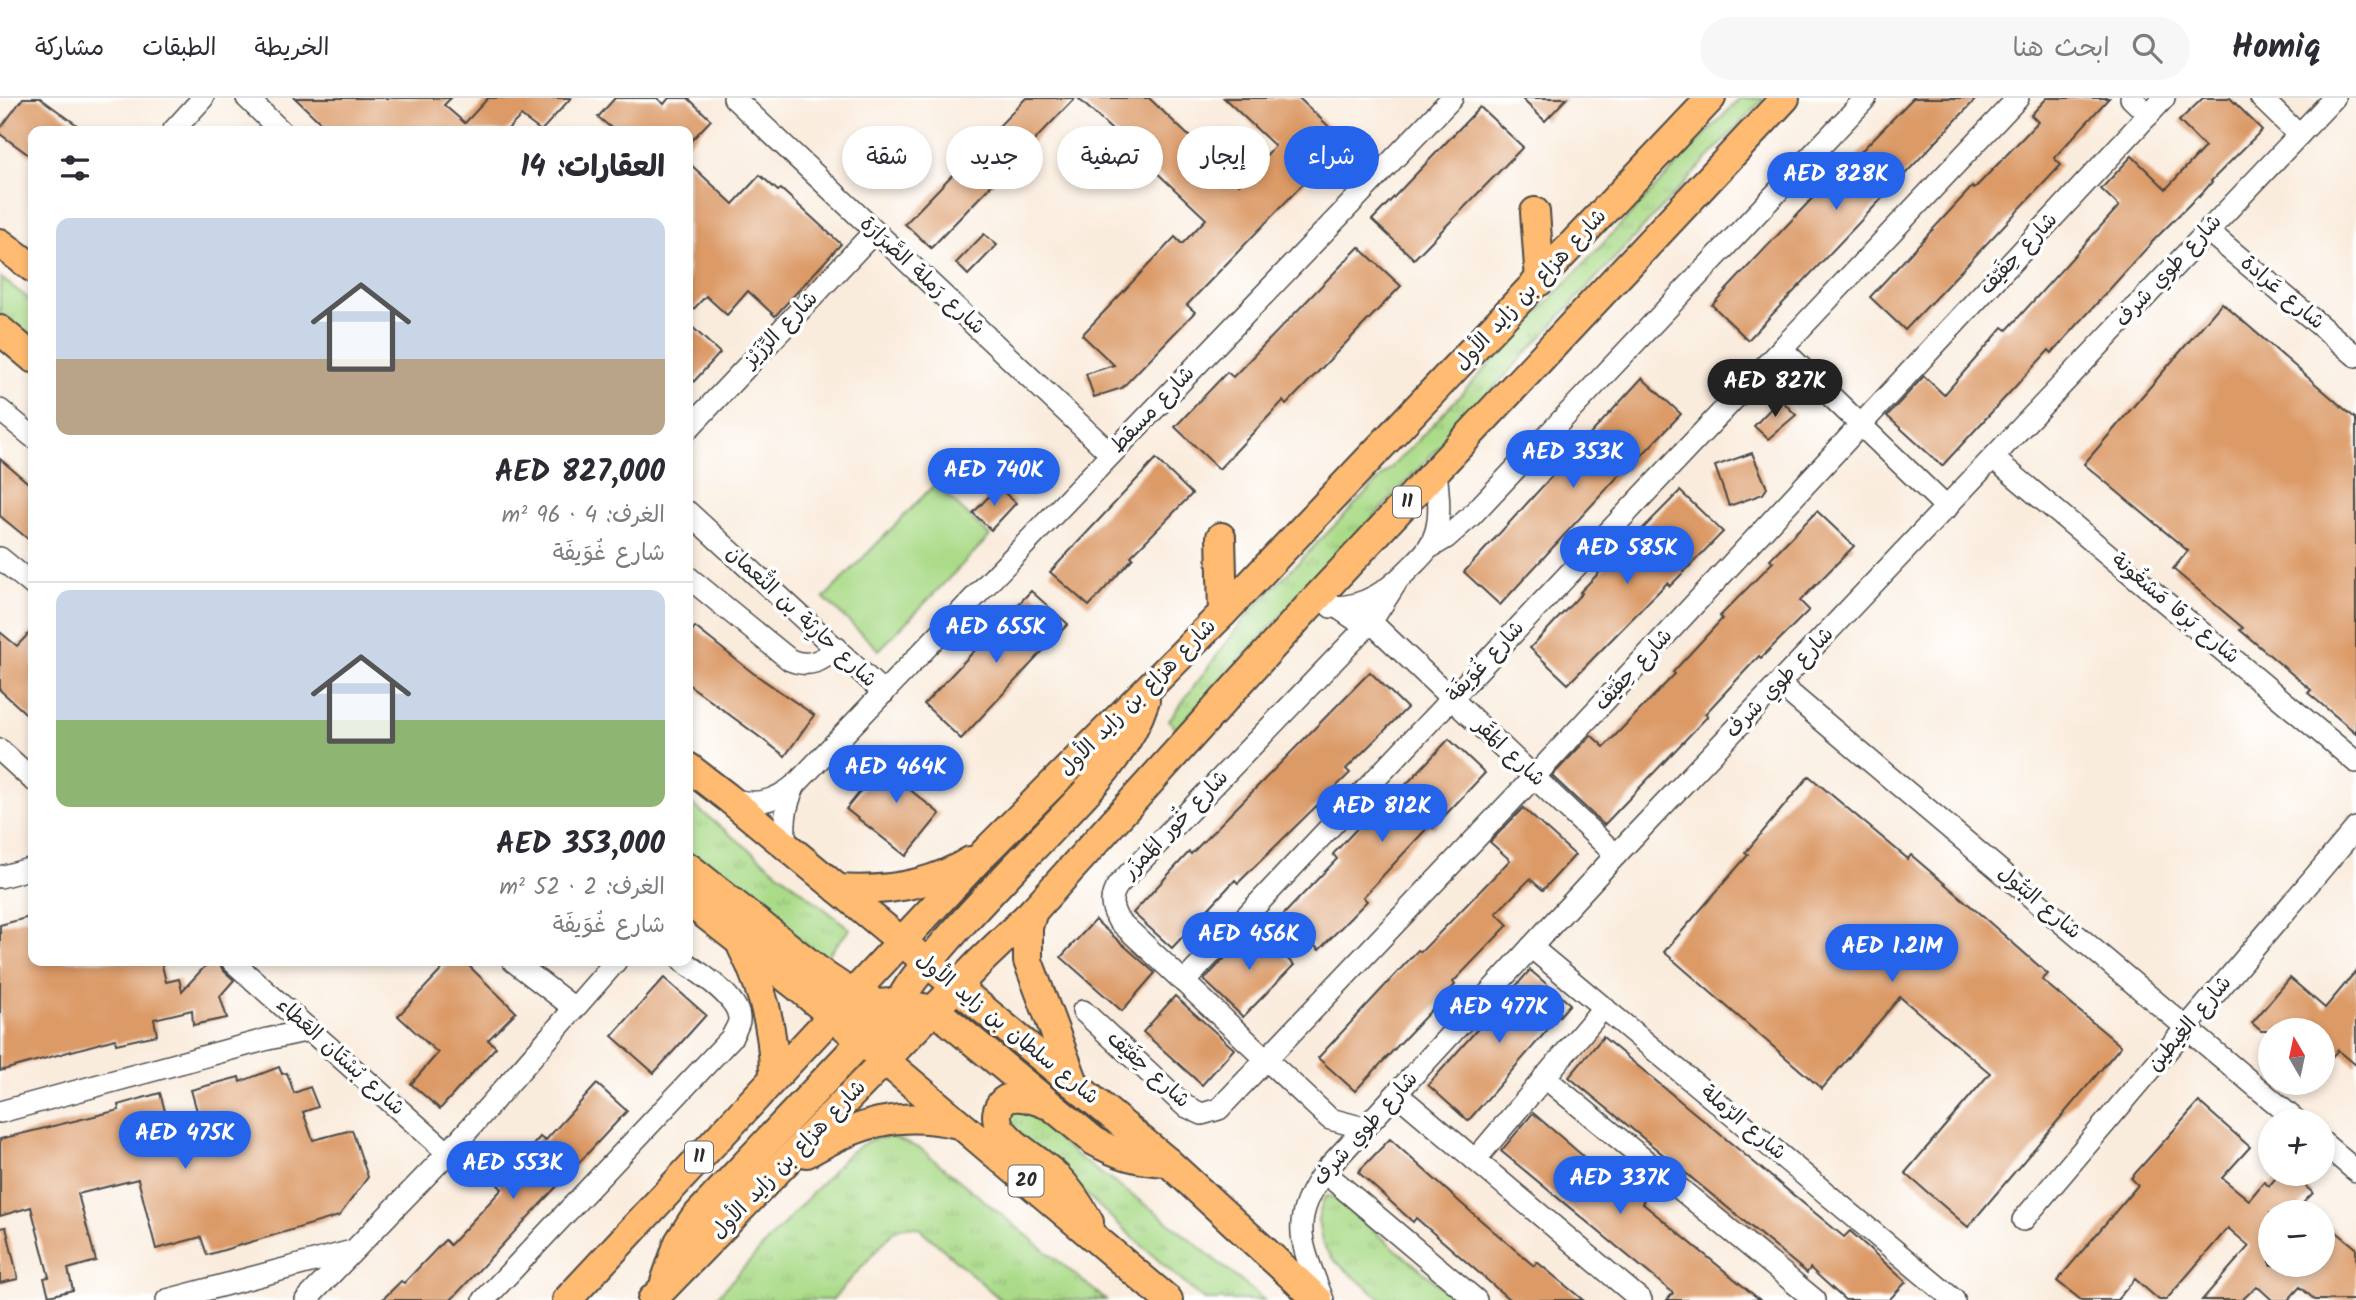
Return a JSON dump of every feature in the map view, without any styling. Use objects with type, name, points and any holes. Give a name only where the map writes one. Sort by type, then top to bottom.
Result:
[{"type":"main road","name":"شارع هزاع بن زايد الأول","points":[[567,1300],[987,850],[1223,613],[1711,98]]},
{"type":"main road","name":"شارع هزاع بن زايد الأول","points":[[658,1294],[1033,911],[1308,607],[1785,98]]},
{"type":"main road","points":[[1535,212],[1540,281]]},
{"type":"main road","points":[[0,243],[28,264]]},
{"type":"main road","points":[[3,335],[28,354]]},
{"type":"main road","points":[[1222,537],[1223,613]]},
{"type":"main road","points":[[658,1294],[679,1242],[693,1220],[862,1041],[960,926],[1097,781],[1136,723],[1148,689]]},
{"type":"main road","name":"شارع سلطان بن زايد الأول","points":[[693,771],[1168,1162],[1321,1300]]},
{"type":"main road","points":[[838,889],[879,890],[930,880],[960,867],[987,850]]},
{"type":"main road","points":[[693,871],[825,976],[852,994],[935,1010],[1094,1141],[1111,1151],[1139,1160],[1168,1162]]},
{"type":"main road","name":"20","points":[[693,905],[798,987],[1168,1300]]},
{"type":"main road","points":[[1033,911],[1028,927],[1028,961],[1075,1086]]},
{"type":"main road","points":[[885,1061],[899,975],[901,943]]},
{"type":"main road","points":[[741,944],[753,969],[769,1021],[774,1076]]},
{"type":"main road","points":[[832,1016],[873,1004],[929,997],[956,988]]},
{"type":"main road","points":[[1049,1105],[1015,1096],[1000,1105],[997,1121],[1007,1135],[1057,1177],[1081,1209],[1101,1244]]},
{"type":"main road","points":[[781,1170],[839,1135],[885,1119],[923,1118],[961,1125]]},
{"type":"street","points":[[178,126],[203,98]]},
{"type":"street","points":[[247,98],[276,126]]},
{"type":"street","name":"شارع رَملة الصَّرَارَة","points":[[734,98],[1111,454]]},
{"type":"street","name":"شارع مسقط","points":[[727,797],[756,803],[784,794],[796,784],[1452,98]]},
{"type":"street","points":[[1308,607],[1337,607],[1368,600],[1396,583],[1431,547],[1471,516],[1866,98]]},
{"type":"street","name":"شارع غُوَيفَة","points":[[1184,982],[2018,98]]},
{"type":"street","points":[[2132,98],[2149,115]]},
{"type":"street","name":"شارع حِفَيّف","points":[[1083,1011],[1185,1106],[1202,1114],[1219,1109],[1534,777],[2164,98]]},
{"type":"street","points":[[2261,98],[2299,135]]},
{"type":"street","name":"شارع طوي شرف","points":[[1321,1300],[1303,1242],[1301,1224],[1304,1205],[1311,1189],[1324,1172],[1616,855],[2334,98]]},
{"type":"street","name":"شارع عَرادة","points":[[2208,231],[2356,356]]},
{"type":"street","name":"شارع الرِّزَيْز","points":[[693,424],[874,232]]},
{"type":"street","points":[[1782,349],[1947,508]]},
{"type":"street","points":[[0,410],[28,433]]},
{"type":"street","name":"شارع بَرقا مَشغُونة","points":[[1993,458],[2356,762]]},
{"type":"street","points":[[1431,547],[1438,517],[1436,471]]},
{"type":"street","name":"شارع حارِثة بن النُّعمان","points":[[693,517],[884,693]]},
{"type":"street","points":[[0,558],[28,581]]},
{"type":"street","points":[[693,581],[790,660],[815,663],[837,648]]},
{"type":"street","name":"شارع خُور المَمزَر","points":[[1364,1128],[1330,1119],[1118,920],[1111,901],[1113,892],[1371,622],[1396,583]]},
{"type":"street","points":[[1337,607],[1353,618],[1371,622]]},
{"type":"street","name":"شارع المَقَر","points":[[1371,622],[1616,855]]},
{"type":"street","name":"شارع البَتُول","points":[[1779,684],[2283,1109]]},
{"type":"street","points":[[0,750],[28,775]]},
{"type":"street","name":"شارع مسقط","points":[[786,847],[785,815],[796,784]]},
{"type":"street","name":"شارع الغِيطين","points":[[2022,1220],[2356,828]]},
{"type":"street","points":[[0,877],[28,869]]},
{"type":"street","name":"شارع الرّملة","points":[[1531,947],[1948,1298]]},
{"type":"street","name":"شارع بُسْتَان العَطاء","points":[[238,966],[448,1153]]},
{"type":"street","points":[[519,966],[574,1008]]},
{"type":"street","points":[[306,1300],[448,1153],[611,966]]},
{"type":"street","points":[[484,1300],[732,1037],[739,1021],[728,995],[690,966]]},
{"type":"street","points":[[255,1043],[269,1030],[277,1011],[277,1001]]},
{"type":"street","points":[[1475,1160],[1604,1007]]},
{"type":"street","points":[[0,1112],[310,1030]]},
{"type":"street","points":[[1544,1077],[1810,1299]]},
{"type":"street","points":[[1397,1094],[1641,1300]]},
{"type":"street","points":[[1330,1119],[1339,1142],[1340,1154]]},
{"type":"street","points":[[2335,1153],[2356,1171]]},
{"type":"street","points":[[1324,1172],[1476,1300]]},
{"type":"street","points":[[167,1300],[352,1251]]},
{"type":"green space","points":[[1740,98],[1764,98],[1176,729],[1169,720],[1248,614],[1418,440]]},
{"type":"green space","points":[[0,277],[28,298],[28,338],[0,314]]},
{"type":"green space","points":[[935,484],[990,536],[879,650],[824,598]]},
{"type":"green space","points":[[693,805],[850,929],[824,959],[693,856]]},
{"type":"green space","points":[[1009,1108],[1021,1108],[1082,1160],[1160,1215],[1264,1300],[1204,1300],[1009,1125]]},
{"type":"green space","points":[[892,1137],[921,1149],[1106,1300],[1001,1300],[919,1228],[907,1226],[891,1234],[832,1300],[714,1300],[848,1154],[871,1139]]},
{"type":"green space","points":[[1327,1196],[1333,1197],[1457,1300],[1382,1300],[1334,1260],[1322,1242],[1318,1220],[1323,1200]]},
{"type":"building","points":[[23,98],[40,98],[78,126],[28,126],[28,154],[0,134],[0,129]]},
{"type":"building","points":[[295,98],[451,98],[444,105],[465,123],[488,98],[571,98],[546,126],[534,126],[521,116],[511,126],[324,126]]},
{"type":"building","points":[[615,98],[657,98],[664,104],[669,98],[688,98],[711,120],[693,139],[693,126],[609,126],[598,117]]},
{"type":"building","points":[[1026,98],[1075,98],[1043,131],[1043,126],[999,126]]},
{"type":"building","points":[[1078,98],[1149,98],[1178,126],[1177,189],[1270,189],[1270,151],[1275,146],[1270,141],[1270,126],[1254,126],[1224,98],[1299,98],[1328,126],[1284,126],[1284,189],[1298,189],[1187,305],[1195,312],[1122,388],[1094,397],[1086,374],[1114,365],[1082,335],[1175,237],[1182,244],[1206,219],[1163,178],[1163,126],[1108,126]]},
{"type":"building","points":[[1521,98],[1567,98],[1545,121]]},
{"type":"building","points":[[1913,98],[1977,98],[1748,340],[1712,305],[1836,173],[1838,175]]},
{"type":"building","points":[[2047,98],[2109,98],[2054,158],[2061,165],[1905,330],[1870,297],[1972,187],[1974,189],[2038,122],[2031,115]]},
{"type":"building","points":[[2203,98],[2230,98],[2262,130],[2155,239],[2052,353],[2049,350],[1942,466],[1887,416],[1924,376],[1944,395],[2003,327],[2007,330],[2119,206],[2101,189],[2132,156],[2166,189],[2205,147],[2179,121]]},
{"type":"building","points":[[1480,107],[1523,147],[1414,259],[1372,220]]},
{"type":"building","points":[[693,167],[733,204],[760,175],[778,191],[781,189],[841,244],[775,316],[748,291],[727,315],[706,296],[693,310]]},
{"type":"building","points":[[946,181],[946,189],[988,189],[931,248],[905,224]]},
{"type":"building","points":[[984,234],[997,245],[968,275],[956,263]]},
{"type":"building","points":[[1359,247],[1401,286],[1286,405],[1283,401],[1219,469],[1175,427],[1227,372],[1233,377]]},
{"type":"building","points":[[2222,303],[2356,419],[2356,733],[2308,693],[2311,690],[2240,630],[2243,628],[2173,569],[2188,551],[2084,464]]},
{"type":"building","points":[[693,328],[720,353],[693,383]]},
{"type":"building","points":[[1642,378],[1681,414],[1626,472],[1624,470],[1500,605],[1464,572]]},
{"type":"building","points":[[1780,399],[1796,415],[1768,439],[1754,426]]},
{"type":"building","points":[[1752,453],[1767,488],[1763,494],[1729,506],[1715,466]]},
{"type":"building","points":[[0,459],[28,483],[28,539],[0,516]]},
{"type":"building","points":[[1156,459],[1192,494],[1131,556],[1133,558],[1089,606],[1050,572]]},
{"type":"building","points":[[998,487],[1016,503],[991,530],[973,513]]},
{"type":"building","points":[[1680,491],[1723,532],[1670,586],[1667,583],[1568,684],[1530,648],[1582,593],[1580,592]]},
{"type":"building","points":[[1817,511],[1854,546],[1800,601],[1809,610],[1761,658],[1759,656],[1705,714],[1708,716],[1604,825],[1552,776],[1591,735],[1604,747],[1675,674],[1673,672],[1722,619],[1720,616],[1773,562],[1770,559]]},
{"type":"building","points":[[1031,591],[1068,624],[961,739],[924,704]]},
{"type":"building","points":[[695,627],[753,673],[814,715],[785,756],[693,688]]},
{"type":"building","points":[[0,632],[17,646],[28,634],[28,715],[0,690]]},
{"type":"building","points":[[1370,672],[1407,708],[1346,769],[1350,773],[1238,883],[1235,880],[1172,948],[1133,913],[1189,852],[1191,854]]},
{"type":"building","points":[[1449,739],[1485,773],[1433,828],[1430,825],[1363,897],[1367,901],[1319,950],[1283,915],[1337,859],[1333,854],[1379,805],[1383,809]]},
{"type":"building","points":[[911,750],[929,767],[909,789],[940,814],[906,856],[846,809],[881,766],[889,773]]},
{"type":"building","points":[[1809,776],[1908,859],[1911,855],[1980,914],[2048,974],[2042,980],[2121,1046],[1968,1227],[1905,1173],[1990,1073],[1900,997],[1822,1089],[1664,952],[1748,855],[1745,853]]},
{"type":"building","points":[[1523,808],[1575,855],[1543,890],[1530,879],[1496,913],[1508,925],[1355,1091],[1318,1058],[1418,950],[1421,952],[1510,860],[1490,842]]},
{"type":"building","points":[[28,917],[28,966],[162,966],[166,982],[179,979],[182,991],[205,966],[221,966],[234,980],[220,996],[227,1018],[193,1025],[192,1010],[154,1019],[157,1035],[116,1044],[115,1039],[0,1071],[0,925]]},
{"type":"building","points":[[1095,920],[1155,973],[1122,1011],[1061,957]]},
{"type":"building","points":[[1254,927],[1294,965],[1243,1017],[1204,980]]},
{"type":"building","points":[[445,966],[469,966],[516,1012],[488,1040],[496,1047],[440,1109],[411,1084],[438,1053],[398,1016]]},
{"type":"building","points":[[1530,970],[1570,1004],[1468,1121],[1428,1085]]},
{"type":"building","points":[[2356,971],[2356,1065],[2338,1050],[2335,1053],[2335,1018],[2258,1018],[2258,1028],[2252,1023],[2290,978],[2325,1008]]},
{"type":"building","points":[[664,978],[706,1015],[654,1073],[612,1036]]},
{"type":"building","points":[[1175,996],[1234,1049],[1202,1085],[1143,1032]]},
{"type":"building","points":[[1603,1037],[1844,1237],[1850,1231],[1906,1282],[1889,1300],[1845,1300],[1810,1268],[1807,1273],[1569,1077]]},
{"type":"building","points":[[279,1067],[282,1074],[287,1073],[294,1093],[310,1087],[318,1107],[303,1112],[313,1140],[352,1130],[368,1177],[339,1216],[207,1255],[201,1237],[156,1249],[138,1179],[78,1194],[96,1261],[68,1269],[73,1290],[49,1296],[44,1278],[49,1277],[31,1207],[0,1216],[0,1139],[119,1110],[118,1105],[160,1093],[173,1140],[203,1132],[191,1090],[239,1077],[240,1082]]},
{"type":"building","points":[[597,1084],[627,1111],[451,1300],[382,1300],[401,1281],[404,1283],[445,1240],[450,1245],[502,1189],[498,1185],[540,1137],[545,1141]]},
{"type":"building","points":[[2199,1102],[2250,1147],[2222,1178],[2249,1200],[2261,1186],[2305,1186],[2313,1193],[2306,1200],[2258,1200],[2258,1277],[2335,1277],[2335,1231],[2356,1248],[2356,1300],[2315,1300],[2300,1287],[2288,1300],[2272,1300],[2257,1286],[2242,1300],[2202,1300],[2249,1246],[2228,1228],[2166,1300],[2159,1300],[2135,1279],[2117,1300],[2081,1300],[2057,1281],[2138,1185],[2131,1178]]},
{"type":"building","points":[[1533,1113],[1590,1162],[1593,1159],[1644,1200],[1642,1203],[1760,1300],[1667,1300],[1673,1293],[1501,1151]]},
{"type":"building","points":[[1390,1139],[1534,1266],[1537,1262],[1583,1300],[1510,1300],[1416,1218],[1413,1222],[1358,1172]]},
{"type":"building","points":[[6,1227],[18,1279],[0,1283],[0,1228]]}]
